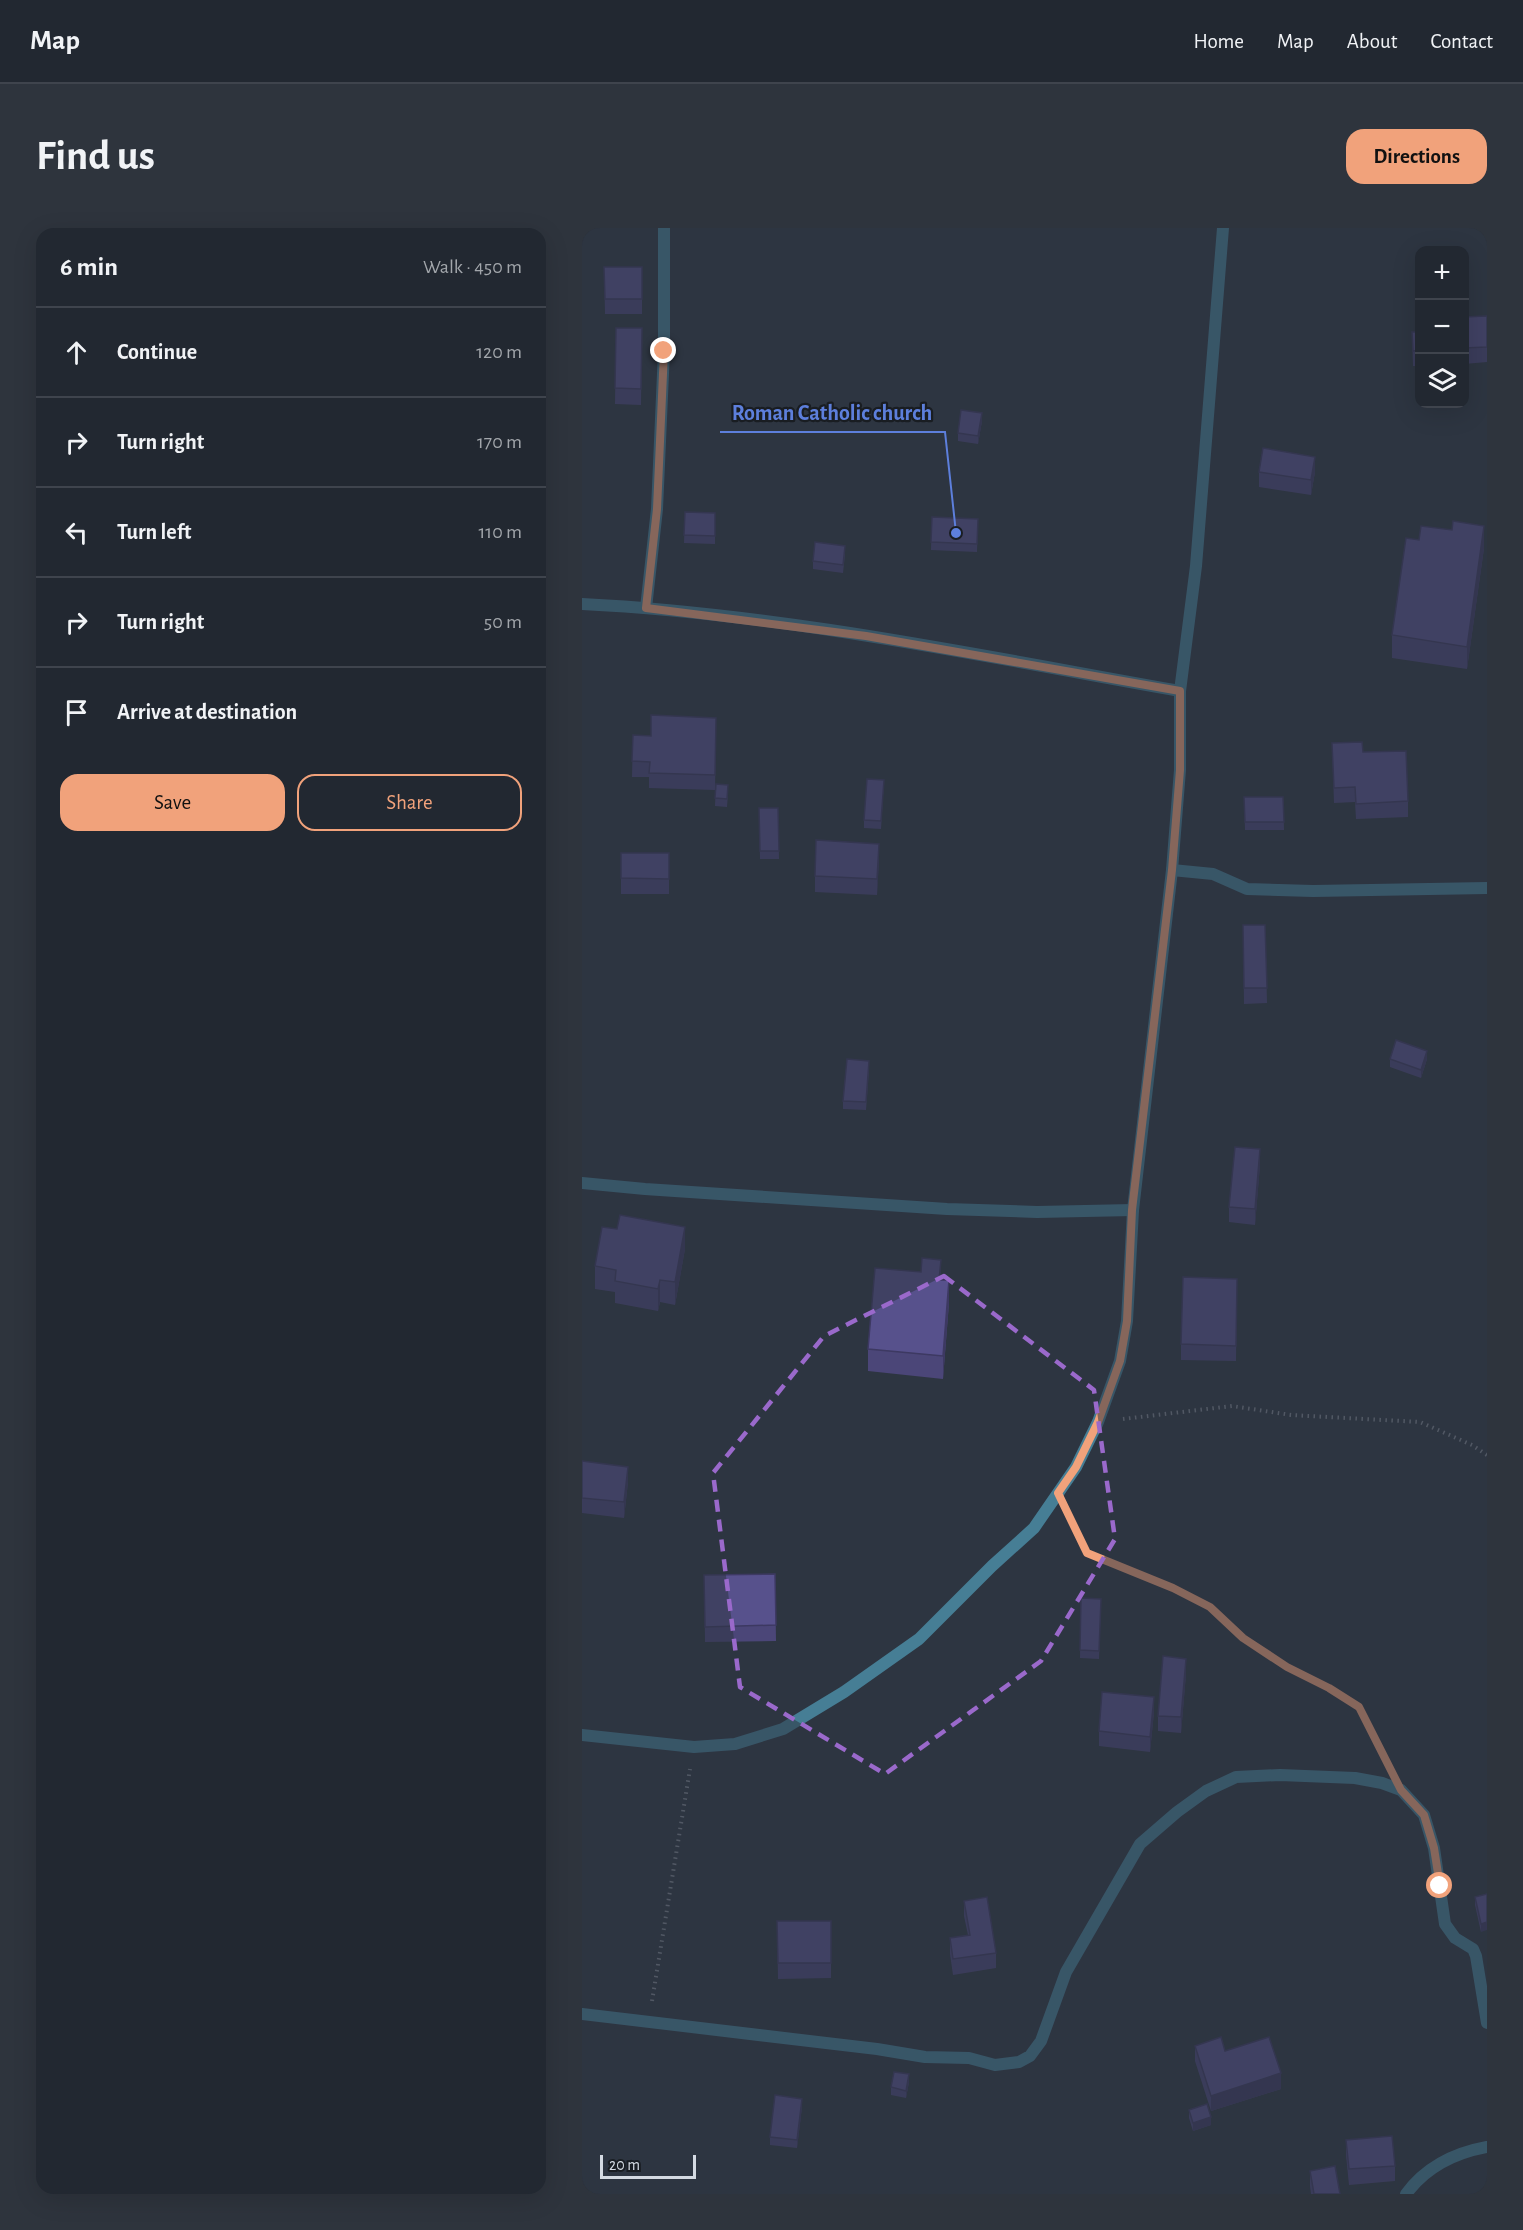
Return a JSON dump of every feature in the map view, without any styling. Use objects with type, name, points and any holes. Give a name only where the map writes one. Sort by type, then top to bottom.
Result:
[{"type":"street","points":[[646,608],[657,509],[664,351],[664,228]]},
{"type":"street","points":[[582,1735],[694,1747],[735,1744],[783,1729],[844,1692],[919,1639],[992,1566],[1034,1528],[1076,1467],[1098,1422],[1120,1361],[1127,1321],[1132,1210],[1172,870],[1180,770],[1180,691],[1197,554],[1223,228]]},
{"type":"street","points":[[582,604],[646,608],[866,636],[1180,691]]},
{"type":"street","points":[[1172,870],[1213,874],[1247,889],[1313,891],[1487,888]]},
{"type":"street","points":[[582,1183],[645,1190],[947,1209],[1037,1212],[1132,1210]]},
{"type":"street","points":[[582,2014],[877,2049],[925,2057],[969,2058],[994,2065],[1019,2062],[1030,2056],[1041,2041],[1066,1972],[1140,1844],[1206,1791],[1236,1777],[1280,1775],[1355,1778],[1382,1783],[1401,1790],[1424,1815],[1434,1848],[1443,1918],[1455,1938],[1473,1949],[1481,1977],[1487,2024]]},
{"type":"street","points":[[1406,2194],[1418,2178],[1432,2168],[1454,2157],[1487,2147]]},
{"type":"path","points":[[1098,1422],[1232,1406],[1291,1415],[1420,1422],[1472,1445],[1487,1455]]},
{"type":"path","points":[[1058,1493],[1087,1553],[1173,1588],[1210,1607],[1243,1638],[1287,1667],[1329,1688],[1359,1707],[1401,1790]]},
{"type":"path","points":[[648,2023],[694,1747]]},
{"type":"highlighted area","points":[[944,1276],[1094,1390],[1115,1539],[1041,1661],[885,1774],[740,1687],[713,1473],[824,1336]]},
{"type":"building","points":[[604,267],[642,267],[642,299],[605,299]]},
{"type":"building","points":[[1487,316],[1487,347],[1469,348],[1469,317]]},
{"type":"building","points":[[616,328],[642,328],[641,389],[615,388]]},
{"type":"building","points":[[1412,332],[1415,332],[1415,351],[1413,351]]},
{"type":"building","points":[[961,410],[982,413],[978,436],[958,433]]},
{"type":"building","points":[[1263,448],[1315,457],[1311,480],[1259,472]]},
{"type":"building","points":[[685,512],[715,513],[715,536],[684,535]]},
{"type":"building","points":[[932,517],[978,519],[977,544],[931,542]]},
{"type":"building","points":[[1453,521],[1484,526],[1467,647],[1392,635],[1406,538],[1419,540],[1421,526],[1452,530]]},
{"type":"building","points":[[815,542],[845,546],[843,565],[813,561]]},
{"type":"building","points":[[651,715],[716,718],[715,775],[649,773],[650,762],[632,761],[633,735],[651,736]]},
{"type":"building","points":[[1362,742],[1363,752],[1406,751],[1408,801],[1356,804],[1355,787],[1334,788],[1332,743]]},
{"type":"building","points":[[867,779],[884,780],[881,821],[864,820]]},
{"type":"building","points":[[716,784],[728,785],[727,799],[715,798]]},
{"type":"building","points":[[1244,797],[1283,797],[1284,822],[1245,822]]},
{"type":"building","points":[[759,808],[778,808],[779,851],[760,851]]},
{"type":"building","points":[[816,840],[879,844],[877,879],[815,876]]},
{"type":"building","points":[[621,853],[669,853],[669,879],[621,878]]},
{"type":"building","points":[[1243,925],[1265,925],[1267,988],[1244,988]]},
{"type":"building","points":[[1396,1040],[1427,1051],[1421,1070],[1390,1059]]},
{"type":"building","points":[[847,1059],[869,1061],[866,1102],[843,1101]]},
{"type":"building","points":[[1235,1147],[1260,1149],[1255,1209],[1229,1207]]},
{"type":"building","points":[[620,1215],[685,1227],[675,1282],[660,1280],[658,1289],[615,1281],[616,1270],[595,1266],[602,1227],[617,1229]]},
{"type":"building","points":[[922,1258],[941,1260],[939,1280],[949,1280],[943,1356],[868,1349],[875,1268],[921,1272]]},
{"type":"building","points":[[1183,1277],[1237,1279],[1236,1346],[1181,1344]]},
{"type":"building","points":[[582,1461],[628,1467],[624,1502],[582,1498]]},
{"type":"building","points":[[775,1574],[776,1625],[705,1627],[704,1575]]},
{"type":"building","points":[[1081,1598],[1101,1599],[1099,1651],[1080,1650]]},
{"type":"building","points":[[1163,1656],[1186,1659],[1181,1717],[1158,1716]]},
{"type":"building","points":[[1102,1692],[1154,1697],[1150,1737],[1099,1731]]},
{"type":"building","points":[[1487,1894],[1487,1922],[1481,1924],[1475,1897]]},
{"type":"building","points":[[987,1897],[996,1953],[953,1959],[950,1938],[970,1935],[964,1901]]},
{"type":"building","points":[[777,1921],[831,1921],[831,1963],[778,1963]]},
{"type":"building","points":[[1221,2037],[1225,2051],[1269,2037],[1281,2073],[1211,2096],[1195,2046]]},
{"type":"building","points":[[894,2072],[909,2074],[906,2091],[891,2087]]},
{"type":"building","points":[[775,2095],[802,2099],[797,2140],[770,2137]]},
{"type":"building","points":[[1207,2104],[1211,2117],[1193,2123],[1189,2110]]},
{"type":"building","points":[[1392,2136],[1395,2166],[1349,2169],[1346,2140]]},
{"type":"building","points":[[1335,2166],[1340,2194],[1314,2194],[1310,2171]]},
{"type":"place","name":"Roman Catholic church","points":[[956,533]]},
{"type":"route","points":[[664,351],[657,509],[646,608],[866,636],[1180,691],[1180,770],[1172,870],[1132,1210],[1127,1321],[1120,1361],[1098,1422],[1076,1467],[1058,1493],[1087,1553],[1173,1588],[1210,1607],[1243,1638],[1287,1667],[1329,1688],[1359,1707],[1401,1790],[1424,1815],[1434,1848],[1440,1886]]}]
